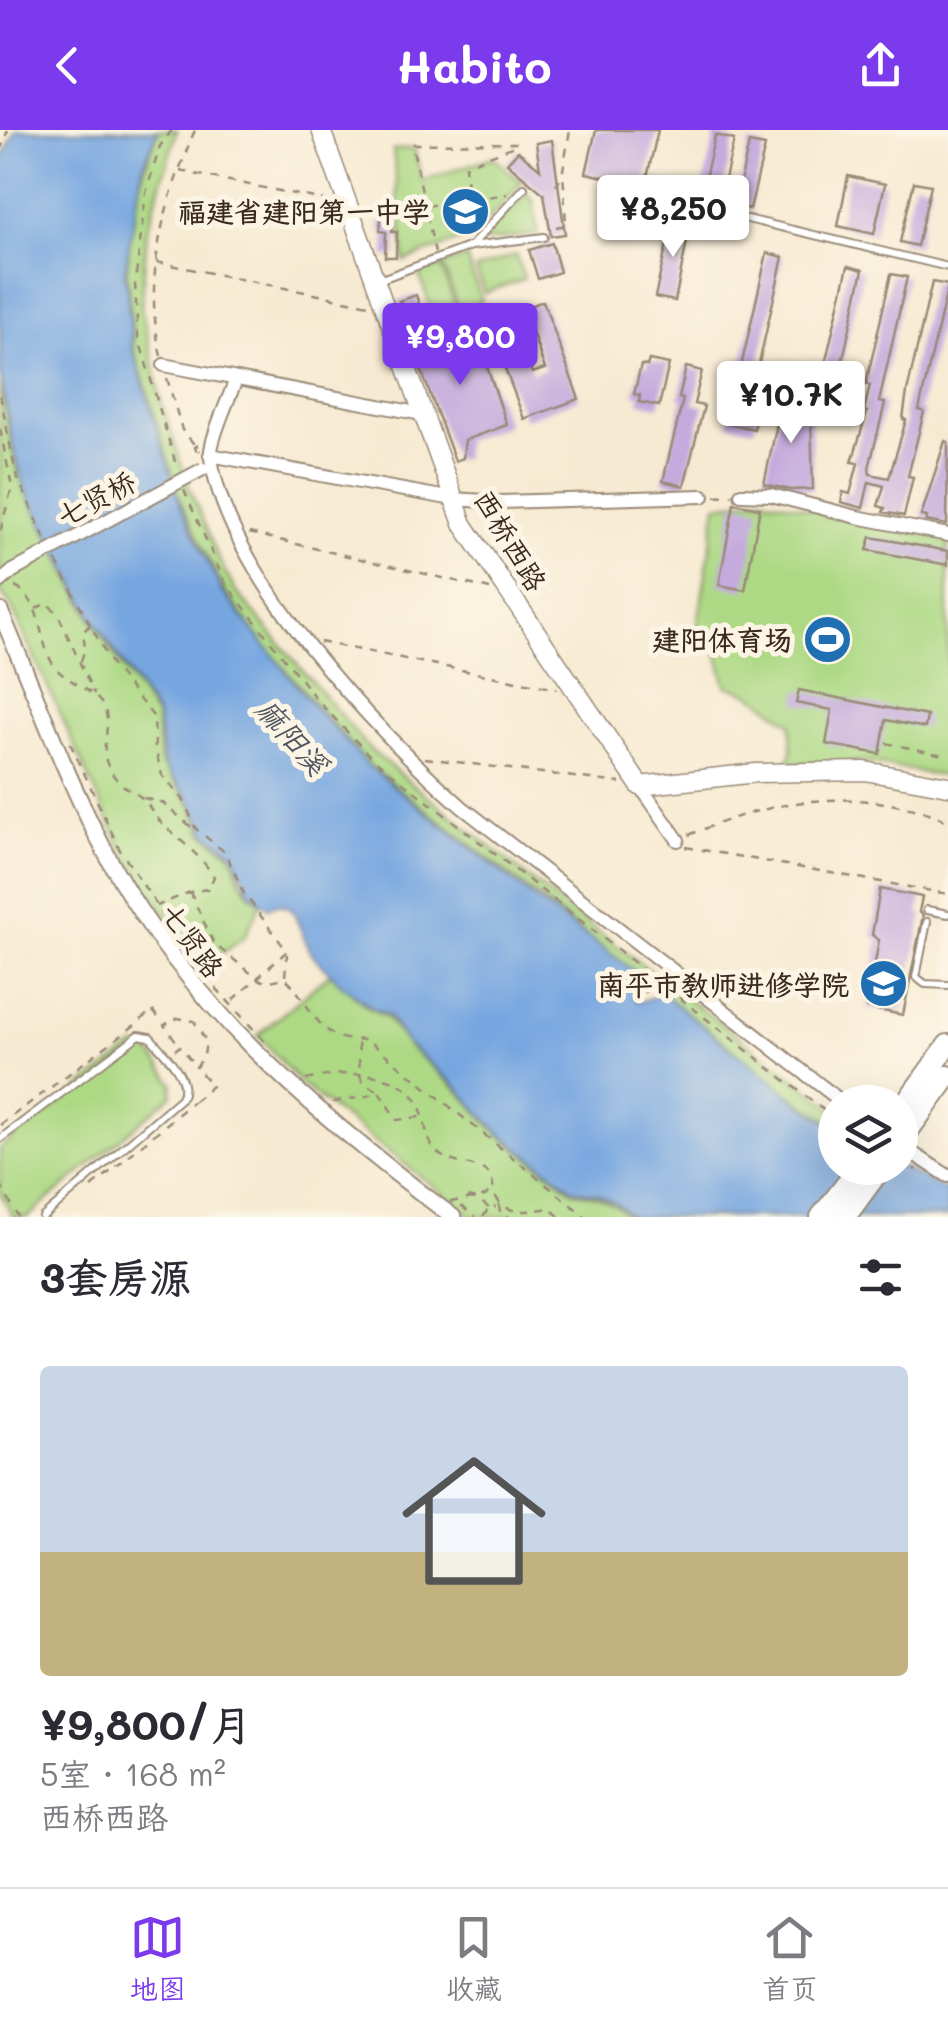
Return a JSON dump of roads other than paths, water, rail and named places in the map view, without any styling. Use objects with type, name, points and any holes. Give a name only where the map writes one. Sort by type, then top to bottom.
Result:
[{"type":"main road","name":"西桥西路","points":[[320,130],[463,524],[640,786]]},
{"type":"main road","points":[[640,786],[756,774],[865,771],[948,786]]},
{"type":"main road","points":[[918,1087],[947,1047]]},
{"type":"main road","points":[[918,1118],[948,1076]]},
{"type":"main road","points":[[821,1217],[845,1185]]},
{"type":"main road","points":[[845,1217],[869,1185]]},
{"type":"street","points":[[164,365],[422,414]]},
{"type":"street","points":[[236,379],[210,455],[233,530],[304,638],[404,756],[533,865],[820,1085]]},
{"type":"street","points":[[210,455],[453,499],[500,502],[704,496]]},
{"type":"street","name":"七贤桥","points":[[6,579],[203,469]]},
{"type":"street","points":[[741,494],[771,495],[857,518],[948,535]]},
{"type":"street","name":"七贤路","points":[[0,611],[100,842],[124,886],[184,974],[266,1065],[320,1112],[449,1208]]},
{"type":"street","points":[[640,786],[678,840]]},
{"type":"street","points":[[918,1155],[948,1176]]},
{"type":"lane","points":[[472,246],[522,190]]},
{"type":"lane","points":[[743,218],[948,267]]},
{"type":"lane","points":[[375,281],[472,246],[544,237]]},
{"type":"lane","points":[[927,910],[948,914]]},
{"type":"lane","points":[[927,922],[916,976],[925,984],[948,985]]},
{"type":"lane","points":[[0,1139],[136,1037],[148,1036],[186,1086],[182,1098],[42,1217]]},
{"type":"water","name":"麻阳溪","points":[[16,130],[158,130],[142,170],[125,271],[133,349],[181,505],[222,591],[312,704],[369,766],[539,902],[640,975],[635,999],[638,1002],[663,994],[818,1115],[818,1185],[918,1185],[918,1175],[948,1191],[948,1217],[632,1217],[598,1194],[575,1190],[499,1133],[456,1086],[408,1045],[388,1015],[343,986],[310,952],[289,907],[276,904],[268,908],[250,892],[232,851],[207,834],[190,800],[164,767],[157,716],[96,623],[25,489],[0,373],[0,164]]},
{"type":"place","name":"福建省建阳第一中学","points":[[465,211]]},
{"type":"place","name":"建阳体育场","points":[[827,639]]},
{"type":"place","name":"南平市教师进修学院","points":[[884,984]]}]
